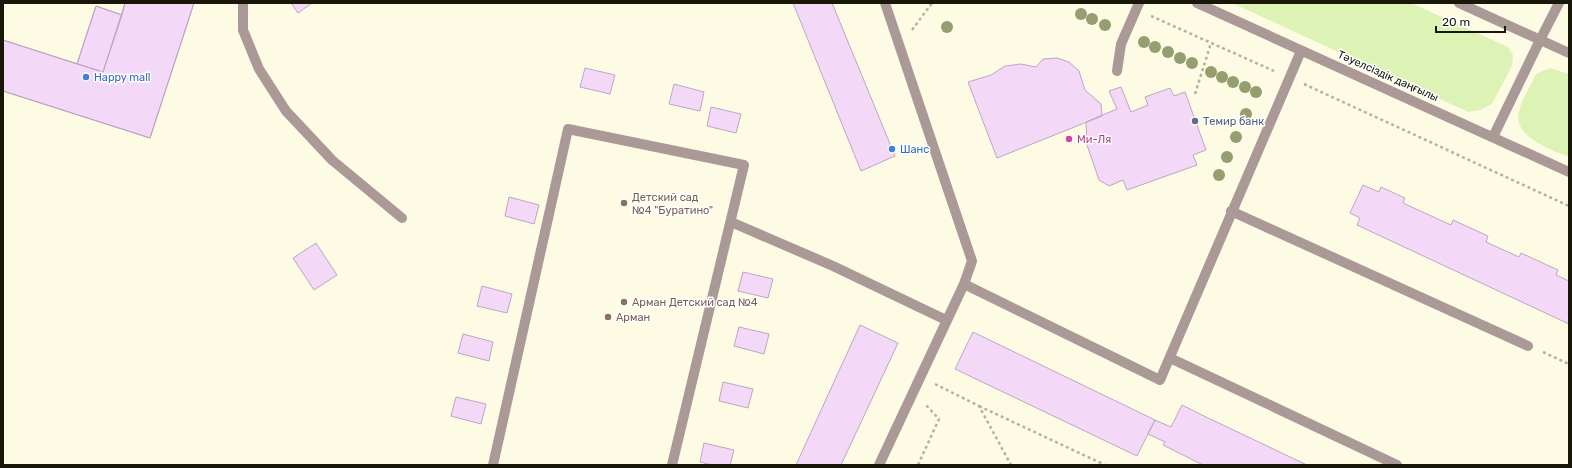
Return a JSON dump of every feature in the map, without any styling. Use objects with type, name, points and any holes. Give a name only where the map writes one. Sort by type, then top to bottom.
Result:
[{"type":"street","points":[[243,3],[243,30],[259,69],[286,111],[332,160],[402,218]]},
{"type":"street","points":[[879,465],[964,284],[972,261],[885,3]]},
{"type":"street","name":"Тәуелсіздік даңғылы","points":[[1197,3],[1569,172]]},
{"type":"street","points":[[1459,3],[1569,53]]},
{"type":"street","points":[[1493,137],[1559,3]]},
{"type":"street","points":[[1117,71],[1122,44],[1138,6]]},
{"type":"street","points":[[964,284],[1160,380],[1231,211],[1301,51]]},
{"type":"street","points":[[493,465],[568,129],[744,165],[672,465]]},
{"type":"street","points":[[1231,211],[1528,346]]},
{"type":"street","points":[[731,222],[833,266],[946,320]]},
{"type":"street","points":[[1170,358],[1397,465]]},
{"type":"path","points":[[900,47],[932,3]]},
{"type":"path","points":[[1138,6],[1211,43],[1289,77],[1569,206]]},
{"type":"path","points":[[1195,94],[1211,43]]},
{"type":"path","points":[[1528,346],[1569,364]]},
{"type":"path","points":[[920,377],[1105,465]]},
{"type":"path","points":[[932,391],[938,377]]},
{"type":"path","points":[[918,465],[939,419],[926,405],[929,398]]},
{"type":"path","points":[[979,406],[1011,465]]},
{"type":"green space","points":[[1232,3],[1411,3],[1508,47],[1513,55],[1512,66],[1492,104],[1481,110],[1468,112]]},
{"type":"green space","points":[[1550,68],[1569,74],[1569,157],[1553,151],[1535,141],[1521,128],[1518,120],[1520,106],[1536,74]]},
{"type":"building","name":"Happy mall","points":[[125,3],[194,3],[150,138],[3,91],[3,40],[77,64],[96,6],[122,15]]},
{"type":"building","name":"Happy mall","points":[[125,3],[194,3],[150,138],[3,91],[3,40],[103,72]]},
{"type":"building","points":[[291,3],[312,3],[298,13]]},
{"type":"building","points":[[793,3],[832,3],[895,156],[861,171]]},
{"type":"building","points":[[96,6],[122,15],[103,72],[77,64]]},
{"type":"building","points":[[1057,58],[1069,62],[1079,71],[1085,90],[1101,104],[1102,116],[997,158],[968,82],[991,75],[1005,66],[1021,64],[1036,67],[1043,59]]},
{"type":"building","points":[[585,68],[615,75],[610,94],[580,87]]},
{"type":"building","points":[[674,84],[704,92],[700,111],[669,104]]},
{"type":"building","points":[[1121,87],[1131,112],[1148,105],[1145,97],[1170,88],[1174,96],[1185,92],[1206,150],[1193,155],[1197,165],[1127,190],[1123,180],[1109,186],[1099,180],[1087,145],[1086,122],[1117,109],[1109,91]]},
{"type":"building","points":[[711,107],[741,114],[736,133],[707,126]]},
{"type":"building","points":[[1363,185],[1379,192],[1381,187],[1405,198],[1403,203],[1451,225],[1453,220],[1488,236],[1486,242],[1519,257],[1521,253],[1558,270],[1556,275],[1569,281],[1569,324],[1357,225],[1360,218],[1350,213]]},
{"type":"building","points":[[509,197],[539,205],[534,224],[505,216]]},
{"type":"building","points":[[316,243],[337,275],[314,290],[293,258]]},
{"type":"building","points":[[743,272],[773,279],[768,298],[738,291]]},
{"type":"building","points":[[482,286],[512,294],[507,313],[477,306]]},
{"type":"building","points":[[860,325],[898,343],[841,465],[796,465]]},
{"type":"building","points":[[739,327],[769,334],[764,354],[734,346]]},
{"type":"building","points":[[973,332],[1155,420],[1137,456],[955,369]]},
{"type":"building","points":[[463,334],[493,342],[489,361],[458,353]]},
{"type":"building","points":[[723,382],[753,389],[748,408],[719,401]]},
{"type":"building","points":[[456,397],[486,404],[481,424],[451,416]]},
{"type":"building","points":[[1182,405],[1307,465],[1203,465],[1163,445],[1165,442],[1148,434],[1155,420],[1171,427]]},
{"type":"building","points":[[704,443],[734,450],[730,465],[712,465],[700,462]]},
{"type":"place","name":"Happy mall","points":[[86,77]]},
{"type":"place","name":"Темир банк","points":[[1195,121]]},
{"type":"place","name":"Ми-Ля","points":[[1069,139]]},
{"type":"place","name":"Шанс","points":[[892,149]]},
{"type":"place","name":"Детский сад №4 \"Буратино\"","points":[[624,203]]},
{"type":"place","name":"Арман Детский сад №4","points":[[624,302]]},
{"type":"place","name":"Арман","points":[[608,317]]}]
